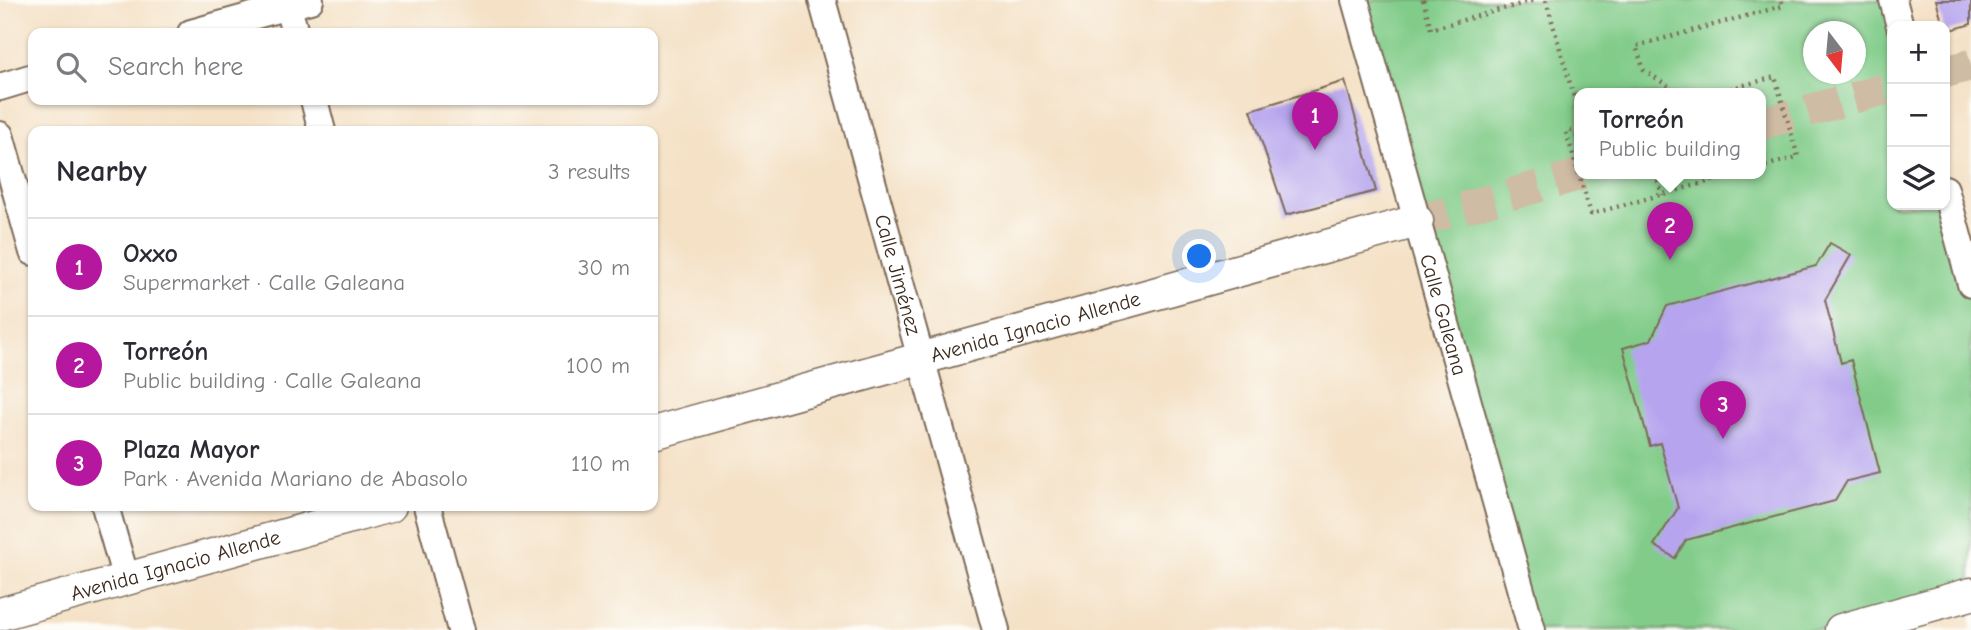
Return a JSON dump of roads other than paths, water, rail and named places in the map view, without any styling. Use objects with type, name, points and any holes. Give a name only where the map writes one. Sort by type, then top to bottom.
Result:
[{"type":"street","name":"Calle Jiménez","points":[[822,0],[996,630]]},
{"type":"street","name":"Calle Galeana","points":[[1355,0],[1531,630]]},
{"type":"street","points":[[1893,0],[1899,21]]},
{"type":"street","points":[[208,28],[295,2],[295,28]]},
{"type":"street","points":[[0,87],[28,79]]},
{"type":"street","points":[[314,105],[321,126]]},
{"type":"street","points":[[0,135],[28,235]]},
{"type":"street","points":[[1950,207],[1971,284]]},
{"type":"street","name":"Avenida Ignacio Allende","points":[[658,432],[1417,221]]},
{"type":"street","points":[[106,511],[126,579]]},
{"type":"street","name":"Avenida Ignacio Allende","points":[[0,614],[372,511]]},
{"type":"street","points":[[427,511],[461,630]]},
{"type":"street","points":[[1840,630],[1971,594]]},
{"type":"tunnel","points":[[1950,71],[1971,65]]},
{"type":"tunnel","points":[[1766,123],[1887,88]]},
{"type":"tunnel","points":[[1417,221],[1574,176]]},
{"type":"place","name":"Oxxo","points":[[1315,150]]},
{"type":"place","name":"Torreón","points":[[1670,260]]},
{"type":"place","name":"Plaza Mayor","points":[[1723,439]]}]
